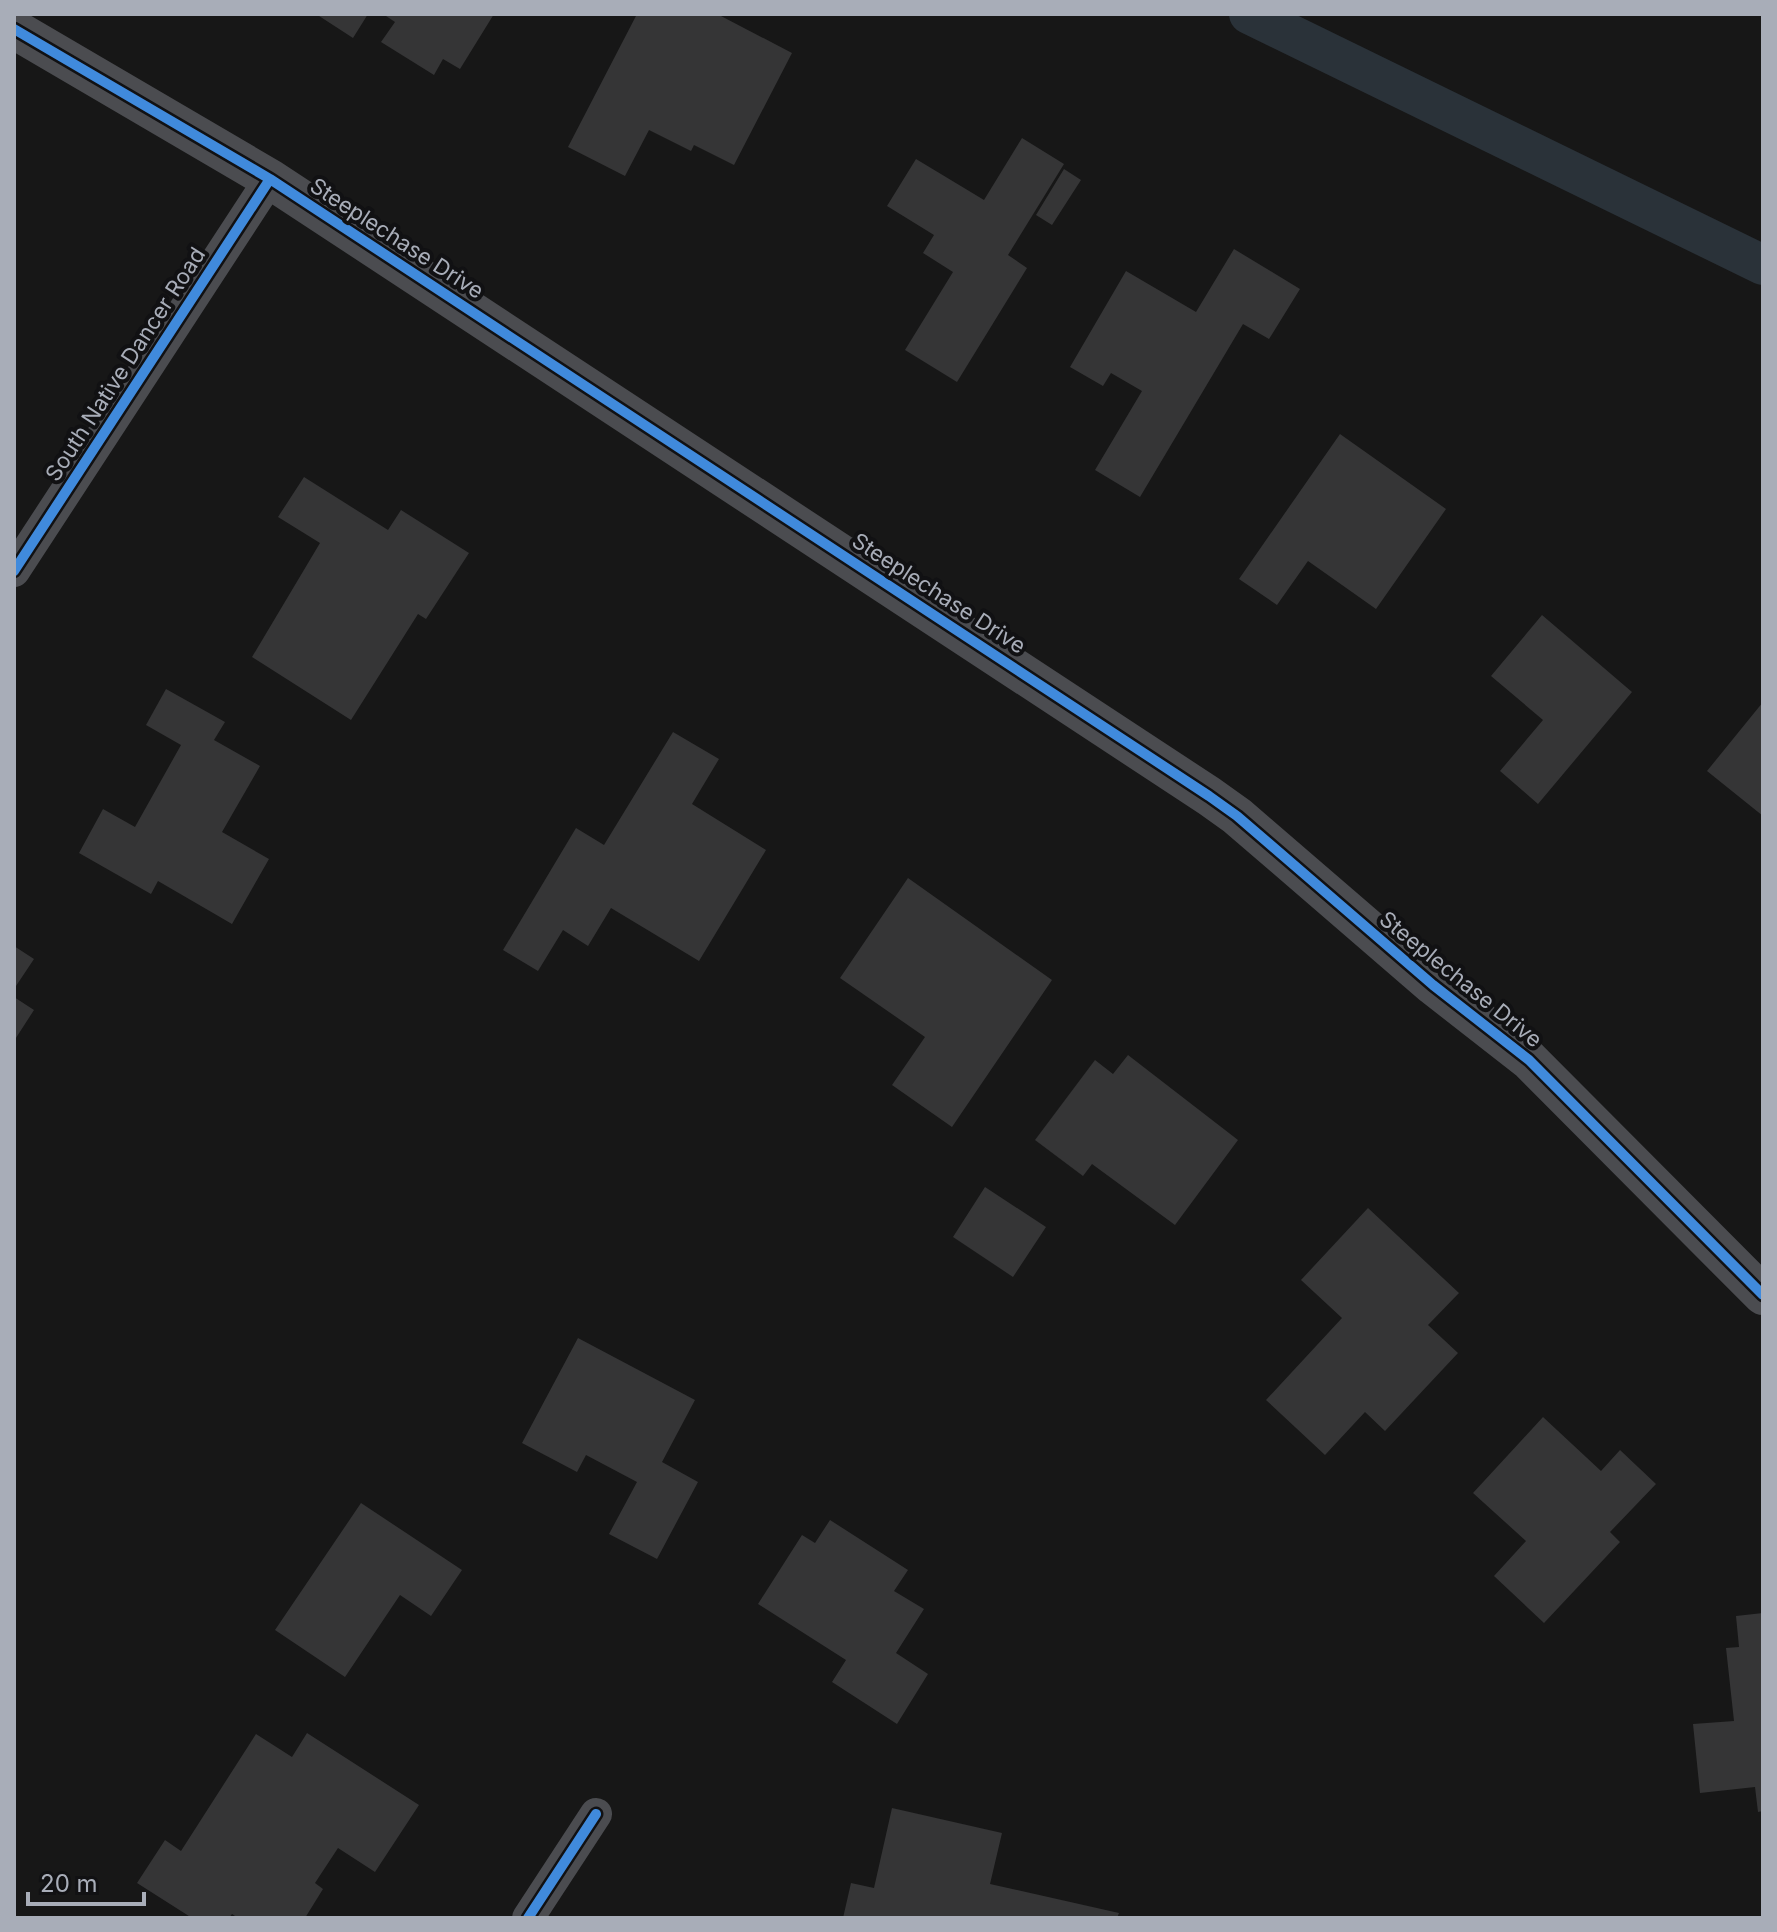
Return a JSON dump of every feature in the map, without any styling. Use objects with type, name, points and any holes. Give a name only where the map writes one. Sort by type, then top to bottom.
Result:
[{"type":"street","name":"Steeplechase Drive","points":[[14,29],[270,179],[749,495],[810,531],[1150,755],[1237,816],[1433,985],[1529,1060],[1763,1295]]},
{"type":"street","name":"South Native Dancer Road","points":[[14,571],[270,179]]},
{"type":"street","points":[[528,1918],[596,1814]]},
{"type":"building","points":[[316,14],[368,14],[353,38]]},
{"type":"building","points":[[383,14],[494,14],[460,69],[443,59],[434,75],[381,42],[395,22]]},
{"type":"building","points":[[637,14],[722,14],[792,53],[734,165],[694,145],[691,151],[649,130],[625,176],[568,147]]},
{"type":"building","points":[[1022,138],[1064,164],[1008,255],[1027,268],[957,382],[905,350],[953,272],[923,253],[934,235],[887,206],[916,159],[984,200]]},
{"type":"building","points":[[1064,169],[1081,180],[1052,225],[1036,215]]},
{"type":"building","points":[[1234,249],[1300,289],[1269,339],[1243,324],[1140,497],[1095,470],[1142,391],[1111,373],[1103,386],[1070,367],[1126,271],[1196,312]]},
{"type":"building","points":[[1340,434],[1446,509],[1376,609],[1308,561],[1277,605],[1239,579]]},
{"type":"building","points":[[304,477],[388,530],[401,510],[469,553],[426,619],[418,614],[351,720],[252,657],[320,543],[278,517]]},
{"type":"building","points":[[1542,615],[1632,692],[1538,804],[1500,771],[1543,720],[1491,676]]},
{"type":"building","points":[[166,689],[225,722],[214,740],[260,766],[222,832],[269,859],[232,924],[158,881],[151,894],[79,853],[103,809],[135,827],[181,745],[146,725]]},
{"type":"building","points":[[1763,702],[1763,816],[1707,771]]},
{"type":"building","points":[[673,732],[719,759],[692,804],[766,850],[699,961],[611,908],[588,946],[563,930],[538,971],[503,950],[576,828],[604,845]]},
{"type":"building","points":[[908,878],[1052,980],[952,1127],[892,1085],[925,1037],[840,978]]},
{"type":"building","points":[[14,946],[34,959],[14,989]]},
{"type":"building","points":[[14,997],[34,1010],[14,1041]]},
{"type":"building","points":[[1128,1055],[1238,1140],[1175,1225],[1092,1164],[1083,1176],[1035,1140],[1095,1060],[1113,1074]]},
{"type":"building","points":[[985,1187],[1046,1227],[1013,1277],[953,1237]]},
{"type":"building","points":[[1368,1208],[1459,1293],[1428,1325],[1458,1353],[1385,1431],[1365,1412],[1325,1455],[1266,1400],[1342,1318],[1301,1280]]},
{"type":"building","points":[[578,1338],[695,1400],[662,1462],[698,1482],[657,1559],[609,1534],[637,1482],[586,1455],[577,1472],[522,1443]]},
{"type":"building","points":[[1543,1417],[1601,1471],[1620,1450],[1656,1484],[1610,1532],[1620,1542],[1544,1623],[1494,1576],[1526,1541],[1473,1493]]},
{"type":"building","points":[[361,1503],[462,1570],[431,1616],[400,1595],[345,1677],[275,1630]]},
{"type":"building","points":[[830,1520],[908,1570],[894,1591],[924,1609],[896,1653],[928,1674],[897,1724],[832,1682],[846,1660],[758,1604],[802,1535],[815,1543]]},
{"type":"building","points":[[1763,1613],[1763,1811],[1758,1812],[1755,1787],[1700,1793],[1693,1724],[1734,1721],[1726,1648],[1739,1647],[1736,1616]]},
{"type":"building","points":[[307,1733],[419,1805],[375,1872],[338,1848],[315,1883],[323,1889],[305,1918],[238,1918],[232,1914],[229,1918],[192,1918],[137,1883],[165,1840],[181,1851],[256,1734],[292,1757]]},
{"type":"building","points":[[892,1808],[1002,1833],[990,1884],[1119,1913],[1117,1918],[843,1918],[851,1883],[874,1888]]},
{"type":"waterway","points":[[1249,14],[1763,265]]},
{"type":"cycle path","points":[[14,29],[270,179],[1237,816],[1433,985],[1529,1060],[1763,1295]]},
{"type":"cycle path","points":[[14,571],[270,179]]},
{"type":"cycle path","points":[[528,1918],[596,1814]]}]
